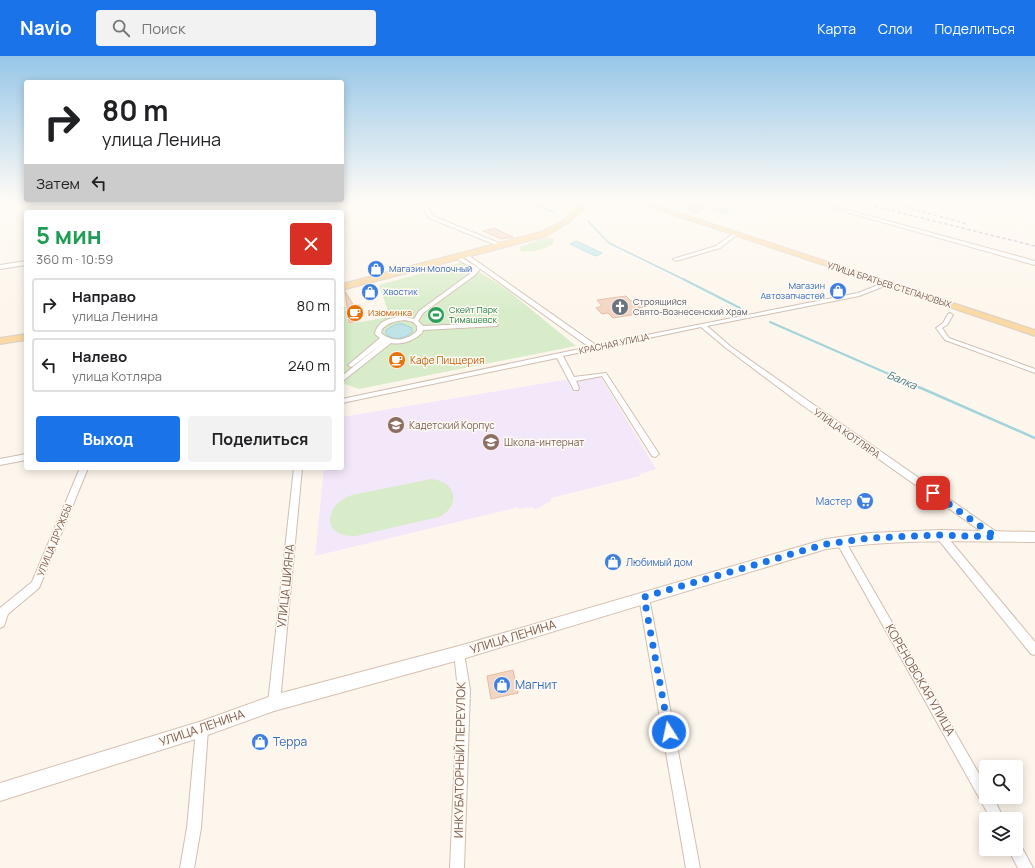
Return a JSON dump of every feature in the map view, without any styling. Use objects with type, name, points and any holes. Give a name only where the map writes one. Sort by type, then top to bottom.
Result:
[{"type":"main road","points":[[344,287],[463,257],[530,237]]},
{"type":"main road","name":"УЛИЦА БРАТЬЕВ СТЕПАНОВЫХ","points":[[745,237],[1035,332]]},
{"type":"main road","points":[[0,341],[24,337]]},
{"type":"main road","name":"УЛИЦА ЛЕНИНА","points":[[0,792],[202,729],[274,704],[459,653],[826,544],[869,538],[940,535],[1035,537]]},
{"type":"street","points":[[482,237],[502,246]]},
{"type":"street","points":[[676,259],[718,246],[732,237]]},
{"type":"street","points":[[940,237],[1035,263]]},
{"type":"street","points":[[415,321],[421,312],[474,274],[477,269],[463,257]]},
{"type":"street","points":[[463,257],[595,348]]},
{"type":"street","points":[[0,267],[24,264]]},
{"type":"street","name":"КРАСНАЯ УЛИЦА","points":[[344,401],[702,325],[859,294],[885,284]]},
{"type":"street","points":[[950,315],[945,324],[939,328],[947,339],[1035,371]]},
{"type":"street","points":[[405,318],[415,321],[420,328],[420,332],[414,337],[404,341],[386,340],[378,334],[379,328],[385,322],[394,319],[405,318]]},
{"type":"street","points":[[420,328],[496,325]]},
{"type":"street","name":"УЛИЦА КОТЛЯРА","points":[[702,325],[728,347],[801,400],[996,537]]},
{"type":"street","points":[[344,371],[386,340]]},
{"type":"street","points":[[344,377],[386,340]]},
{"type":"street","points":[[559,355],[576,388]]},
{"type":"street","points":[[572,379],[604,374],[655,454]]},
{"type":"street","points":[[0,462],[24,457]]},
{"type":"street","name":"УЛИЦА ДРУЖБЫ","points":[[0,623],[4,611],[36,585],[83,470]]},
{"type":"street","name":"УЛИЦА ШИЯНА","points":[[274,704],[298,470]]},
{"type":"street","points":[[940,535],[1035,650]]},
{"type":"street","name":"КОРЕНОВСКАЯ УЛИЦА","points":[[841,542],[994,812]]},
{"type":"street","points":[[644,597],[693,868]]},
{"type":"street","name":"ИНКУБАТОРНЫЙ ПЕРЕУЛОК","points":[[457,868],[464,690],[459,653]]},
{"type":"street","points":[[187,868],[194,828],[202,729]]},
{"type":"street","points":[[1019,856],[1026,868]]},
{"type":"shaded area","name":"Школа-интернат","points":[[599,374],[656,469],[640,474],[640,476],[551,498],[551,501],[535,510],[532,507],[519,509],[519,507],[315,556],[324,470],[344,470],[344,417]]},
{"type":"green space","points":[[545,238],[553,238],[554,243],[543,249],[533,251],[521,251],[519,247]]},
{"type":"green space","points":[[463,262],[505,288],[576,346],[359,389],[344,384],[344,307],[348,324],[390,317],[379,285]]},
{"type":"green space","points":[[431,479],[446,484],[451,489],[453,494],[451,506],[439,517],[356,536],[345,535],[337,532],[332,527],[330,520],[331,513],[335,506],[342,500],[352,495]]},
{"type":"water","points":[[576,241],[602,253],[597,256],[593,255],[570,244]]},
{"type":"water","points":[[396,324],[403,324],[412,328],[412,332],[403,338],[392,338],[386,334],[386,330]]},
{"type":"building","points":[[497,237],[513,237],[502,239]]},
{"type":"building","name":"Изюминка","points":[[345,291],[354,306],[360,305],[362,316],[358,317],[358,321],[349,323]]},
{"type":"building","name":"Строящийся Свято-Вознесенский Храм","points":[[626,296],[631,301],[636,300],[643,307],[638,308],[643,313],[613,318],[608,313],[602,314],[596,308],[602,306],[597,300]]},
{"type":"building","name":"Кафе Пиццерия","points":[[400,353],[405,365],[395,366],[390,356]]},
{"type":"building","name":"Магнит","points":[[513,670],[518,693],[491,699],[487,676]]},
{"type":"waterway","name":"Балка","points":[[603,237],[609,243],[684,280]]},
{"type":"waterway","name":"Балка","points":[[684,280],[740,308]]},
{"type":"waterway","name":"Балка","points":[[770,322],[907,382]]},
{"type":"waterway","name":"Балка","points":[[905,381],[1035,438]]},
{"type":"railway","points":[[998,237],[1035,246]]},
{"type":"place","name":"Магазин Молочный","points":[[376,269]]},
{"type":"place","name":"Магазин Автозапчастей","points":[[838,291]]},
{"type":"place","name":"Хвостик","points":[[370,292]]},
{"type":"place","name":"Строящийся Свято-Вознесенский Храм","points":[[620,307]]},
{"type":"place","name":"Изюминка","points":[[355,313]]},
{"type":"place","name":"Скейт Парк Тимашевск","points":[[436,315]]},
{"type":"place","name":"Кафе Пиццерия","points":[[397,360]]},
{"type":"place","name":"Кадетский Корпус","points":[[396,425]]},
{"type":"place","name":"Школа-интернат","points":[[491,442]]},
{"type":"place","name":"Мастер","points":[[865,501]]},
{"type":"place","name":"Любимый дом","points":[[613,562]]},
{"type":"place","name":"Магнит","points":[[502,685]]},
{"type":"place","name":"Терра","points":[[260,742]]},
{"type":"route","points":[[669,732],[644,597],[826,544],[869,538],[940,535],[996,537],[933,493]]}]
